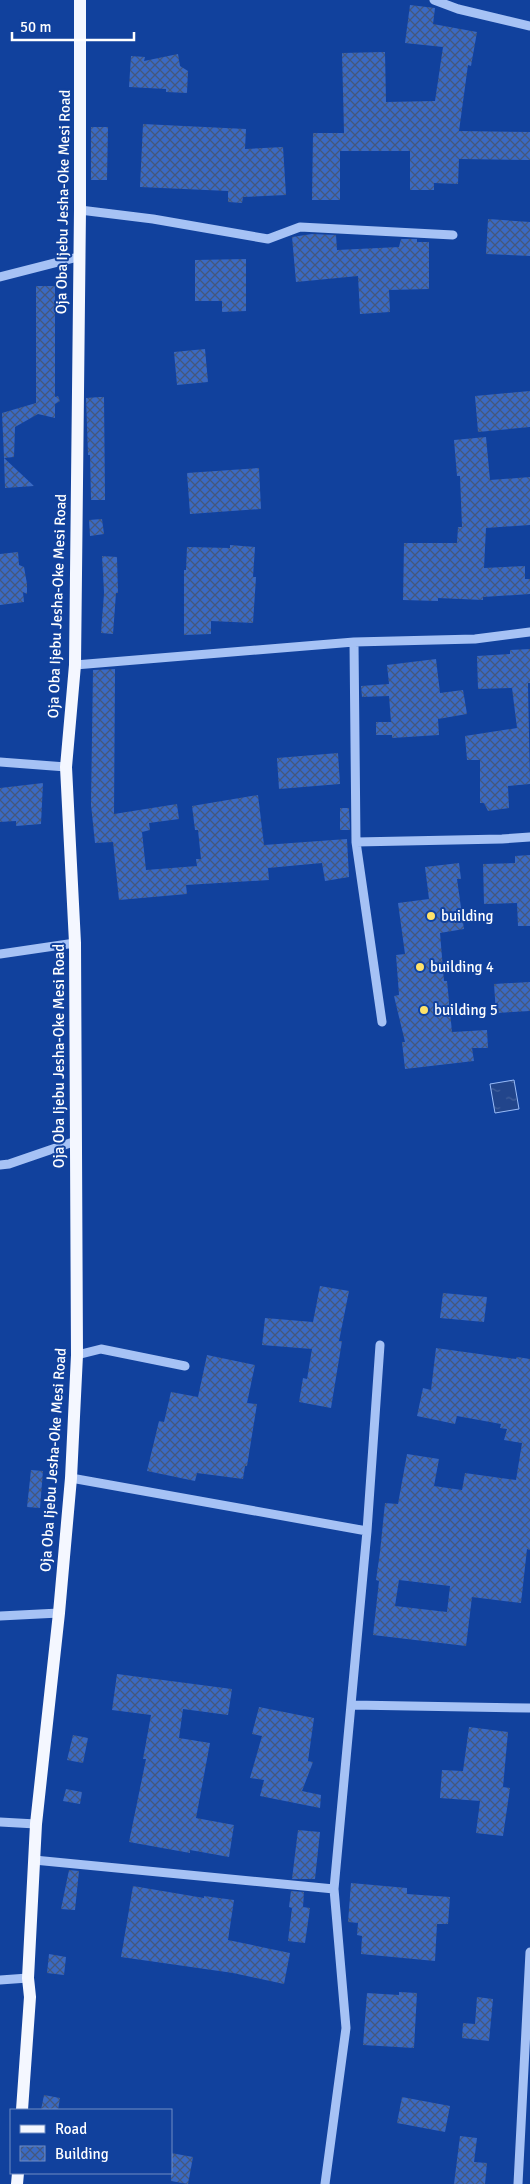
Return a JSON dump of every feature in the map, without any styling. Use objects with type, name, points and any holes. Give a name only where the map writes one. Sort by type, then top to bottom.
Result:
[{"type":"main road","name":"Oja Oba Ijebu Jesha-Oke Mesi Road","points":[[22,2109],[30,1996],[28,1978],[36,1824],[59,1613],[71,1478],[77,1355],[75,943],[66,767],[75,664],[80,210],[80,0]]},
{"type":"street","points":[[434,0],[458,9],[530,26]]},
{"type":"street","points":[[80,210],[153,219],[268,239],[300,227],[453,235]]},
{"type":"street","points":[[0,277],[78,257]]},
{"type":"street","points":[[75,664],[354,642],[475,639],[530,632]]},
{"type":"street","points":[[354,642],[356,842],[382,1022]]},
{"type":"street","points":[[0,762],[66,767]]},
{"type":"street","points":[[356,842],[502,840],[530,837]]},
{"type":"street","points":[[0,954],[75,943]]},
{"type":"street","points":[[0,1165],[9,1164],[76,1141]]},
{"type":"street","points":[[325,2184],[346,2028],[334,1888],[367,1531],[380,1346]]},
{"type":"street","points":[[77,1355],[101,1349],[185,1366]]},
{"type":"street","points":[[71,1478],[367,1531]]},
{"type":"street","points":[[0,1616],[59,1613]]},
{"type":"street","points":[[352,1705],[530,1708]]},
{"type":"street","points":[[0,1822],[36,1824]]},
{"type":"street","points":[[34,1860],[334,1888]]},
{"type":"street","points":[[518,2184],[530,1952]]},
{"type":"street","points":[[0,1980],[28,1978]]},
{"type":"water","points":[[514,1080],[519,1109],[495,1113],[490,1084]]},
{"type":"building","points":[[410,5],[435,8],[433,24],[477,32],[471,66],[468,65],[459,131],[530,132],[530,160],[459,159],[458,184],[434,183],[434,190],[410,190],[410,151],[340,151],[340,200],[312,200],[313,133],[344,133],[342,53],[385,52],[386,102],[435,101],[443,47],[405,43]]},
{"type":"building","points":[[178,54],[180,66],[188,71],[187,93],[166,92],[166,89],[129,87],[131,56],[145,57],[144,61]]},
{"type":"building","points":[[143,124],[246,129],[245,149],[283,147],[286,195],[243,197],[242,203],[228,202],[228,191],[140,187]]},
{"type":"building","points":[[91,127],[108,127],[107,180],[91,180]]},
{"type":"building","points":[[488,219],[530,222],[530,256],[486,254]]},
{"type":"building","points":[[312,234],[336,235],[337,250],[399,247],[401,239],[417,239],[417,242],[429,242],[429,289],[389,290],[390,312],[360,314],[358,276],[296,282],[292,237]]},
{"type":"building","points":[[246,259],[246,311],[222,312],[222,301],[195,301],[195,260]]},
{"type":"building","points":[[36,286],[55,286],[55,397],[58,396],[60,401],[55,404],[55,418],[38,414],[15,427],[14,457],[4,458],[2,413],[36,403]]},
{"type":"building","points":[[205,349],[208,382],[177,385],[174,352]]},
{"type":"building","points":[[530,391],[530,427],[478,432],[475,396]]},
{"type":"building","points":[[104,397],[105,500],[91,500],[86,398]]},
{"type":"building","points":[[486,437],[490,480],[530,477],[530,525],[486,528],[484,568],[525,566],[525,579],[530,579],[530,594],[483,597],[483,600],[438,598],[438,601],[403,600],[404,543],[457,543],[458,527],[462,527],[460,476],[457,476],[454,440]]},
{"type":"building","points":[[4,458],[34,486],[5,488]]},
{"type":"building","points":[[259,468],[261,509],[190,514],[187,473]]},
{"type":"building","points":[[102,519],[104,534],[90,536],[89,520]]},
{"type":"building","points":[[230,545],[255,547],[253,577],[256,577],[253,623],[211,621],[211,634],[184,635],[184,570],[186,570],[187,547],[230,548]]},
{"type":"building","points":[[18,552],[19,565],[24,567],[27,594],[23,592],[24,602],[0,605],[0,554]]},
{"type":"building","points":[[102,556],[117,557],[118,593],[116,593],[113,634],[101,633],[104,593]]},
{"type":"building","points":[[530,649],[530,683],[528,683],[530,784],[508,786],[509,808],[488,811],[484,803],[480,803],[480,760],[467,760],[465,736],[517,728],[512,688],[478,689],[477,656],[510,654],[510,650]]},
{"type":"building","points":[[436,659],[440,693],[463,690],[467,714],[438,719],[439,735],[392,738],[392,735],[376,735],[376,722],[391,722],[389,696],[362,697],[361,686],[389,684],[387,665]]},
{"type":"building","points":[[115,669],[114,814],[177,804],[179,819],[149,823],[150,830],[142,832],[146,870],[197,866],[196,859],[201,859],[198,830],[195,830],[192,806],[258,795],[264,845],[347,839],[349,877],[325,881],[322,863],[268,868],[269,880],[186,885],[187,894],[119,900],[113,842],[95,843],[91,805],[93,670]]},
{"type":"building","points":[[338,753],[340,784],[279,789],[277,758]]},
{"type":"building","points":[[43,783],[41,824],[16,826],[16,821],[0,822],[0,788]]},
{"type":"building","points":[[340,808],[349,808],[350,830],[340,830]]},
{"type":"building","points":[[530,855],[530,926],[518,926],[517,903],[484,904],[483,864],[515,863],[515,856]]},
{"type":"building","points":[[459,863],[461,879],[457,879],[464,929],[440,933],[444,981],[447,981],[452,1032],[487,1030],[488,1048],[472,1048],[474,1061],[405,1069],[402,1042],[405,1042],[394,996],[399,995],[396,955],[405,954],[398,903],[429,899],[425,867]]},
{"type":"building","points":[[530,982],[530,1011],[496,1013],[494,984]]},
{"type":"building","points":[[320,1286],[349,1291],[339,1341],[342,1341],[331,1408],[299,1402],[303,1378],[307,1379],[312,1349],[262,1345],[265,1318],[313,1322]]},
{"type":"building","points":[[443,1293],[487,1297],[484,1322],[440,1318]]},
{"type":"building","points":[[436,1348],[516,1359],[517,1357],[530,1359],[530,1550],[527,1549],[521,1603],[472,1597],[466,1646],[373,1635],[379,1581],[376,1580],[385,1503],[398,1504],[407,1454],[439,1459],[434,1486],[462,1490],[465,1473],[516,1480],[522,1443],[504,1440],[507,1429],[500,1428],[501,1424],[457,1416],[455,1424],[417,1416],[423,1388],[431,1390]],"holes":[[[399,1580],[450,1586],[447,1612],[395,1606]]]},
{"type":"building","points":[[207,1355],[255,1365],[247,1403],[257,1404],[247,1466],[245,1466],[243,1479],[197,1473],[195,1481],[147,1471],[159,1421],[164,1422],[171,1392],[198,1397]]},
{"type":"building","points":[[31,1470],[43,1471],[40,1508],[27,1507]]},
{"type":"building","points":[[117,1674],[232,1689],[228,1715],[183,1709],[179,1738],[210,1743],[196,1818],[234,1825],[229,1857],[190,1850],[190,1853],[129,1842],[146,1759],[143,1759],[151,1715],[112,1710]]},
{"type":"building","points":[[259,1707],[314,1718],[308,1761],[313,1762],[302,1791],[321,1795],[320,1808],[260,1796],[264,1780],[250,1778],[262,1736],[252,1734]]},
{"type":"building","points":[[469,1727],[508,1732],[503,1787],[510,1788],[503,1836],[476,1833],[480,1801],[440,1798],[442,1770],[463,1771]]},
{"type":"building","points":[[73,1735],[88,1738],[83,1763],[67,1760]]},
{"type":"building","points":[[66,1789],[82,1792],[80,1804],[63,1801]]},
{"type":"building","points":[[298,1830],[320,1832],[315,1879],[292,1879]]},
{"type":"building","points":[[69,1870],[79,1871],[75,1910],[61,1909]]},
{"type":"building","points":[[351,1883],[407,1888],[407,1894],[450,1897],[448,1924],[437,1924],[435,1961],[361,1954],[362,1936],[357,1935],[358,1923],[348,1922]]},
{"type":"building","points":[[133,1886],[204,1898],[204,1896],[234,1900],[228,1940],[290,1953],[284,1984],[233,1973],[121,1957]]},
{"type":"building","points":[[291,1891],[304,1892],[303,1907],[310,1908],[305,1943],[288,1941],[292,1908],[289,1907]]},
{"type":"building","points":[[49,1954],[66,1957],[64,1975],[47,1973]]},
{"type":"building","points":[[399,1992],[417,1993],[414,2048],[363,2045],[367,1993],[399,1995]]},
{"type":"building","points":[[477,1997],[493,1999],[489,2041],[462,2038],[463,2023],[475,2024]]},
{"type":"building","points":[[44,2095],[60,2098],[58,2109],[41,2109]]},
{"type":"building","points":[[402,2097],[450,2106],[445,2132],[397,2123]]},
{"type":"building","points":[[460,2136],[477,2138],[474,2162],[487,2163],[485,2184],[454,2184]]},
{"type":"building","points":[[172,2153],[193,2157],[188,2184],[171,2181]]},
{"type":"place","name":"building","points":[[431,916]]},
{"type":"place","name":"building 4","points":[[420,967]]},
{"type":"place","name":"building 5","points":[[424,1010]]}]
